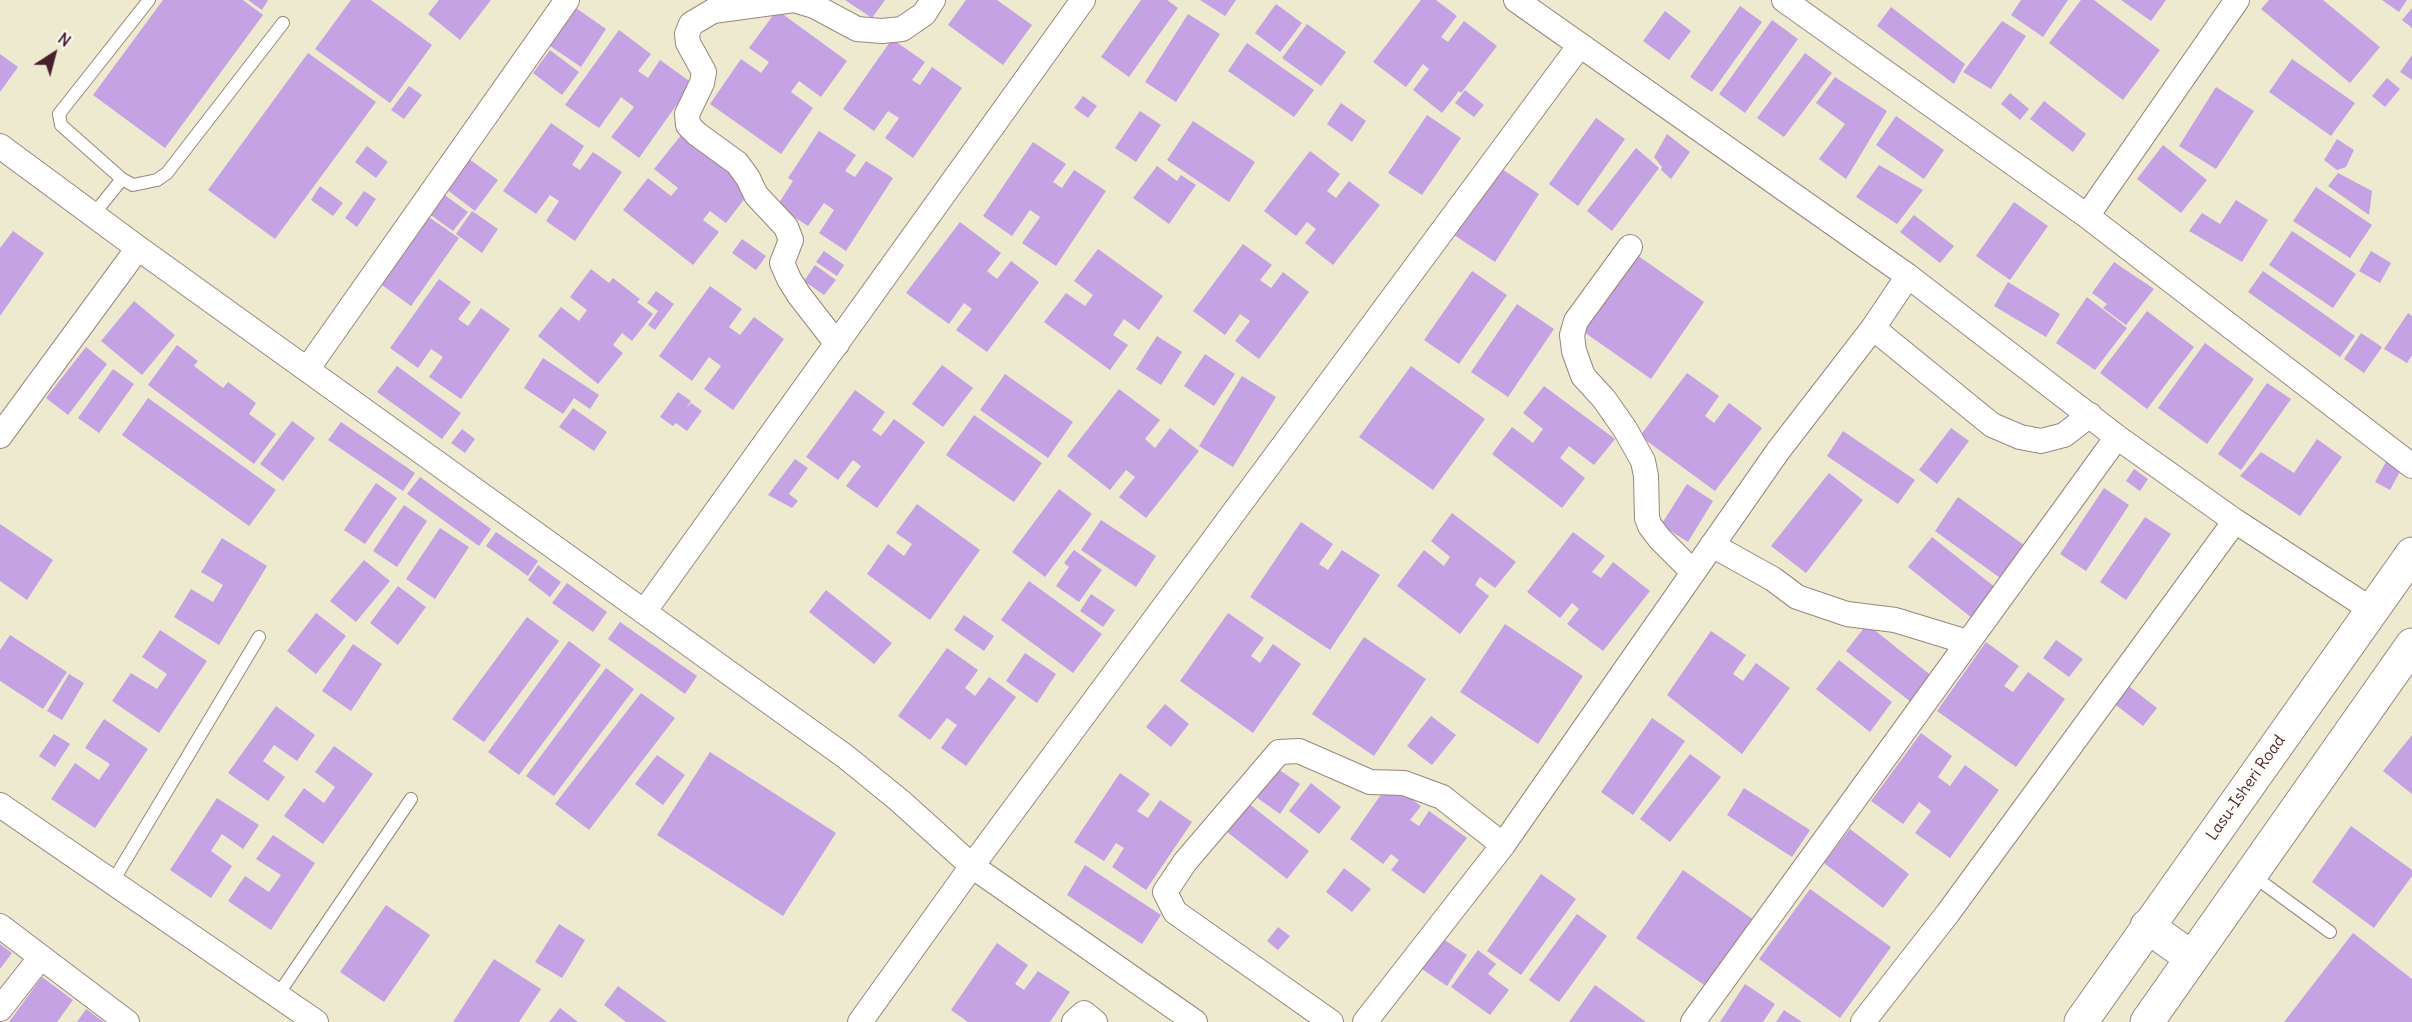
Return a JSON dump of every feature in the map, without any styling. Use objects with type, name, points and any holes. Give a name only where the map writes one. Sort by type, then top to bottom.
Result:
[{"type":"main road","name":"Lasu-Isheri Road","points":[[2081,1022],[2412,554]]},
{"type":"main road","points":[[2147,1022],[2412,645]]},
{"type":"main road","points":[[2147,926],[2192,958]]},
{"type":"street","points":[[308,368],[567,0]]},
{"type":"street","points":[[837,344],[799,295],[782,263],[791,240],[786,227],[756,195],[748,178],[737,163],[697,134],[688,124],[687,114],[702,83],[704,72],[688,43],[687,33],[691,24],[713,11],[794,0],[814,6],[857,29],[882,31],[902,29],[924,14],[933,0]]},
{"type":"street","points":[[644,612],[1083,0]]},
{"type":"street","points":[[1516,0],[1908,276],[2116,436],[2235,521],[2372,610]]},
{"type":"street","points":[[2087,216],[2237,0]]},
{"type":"street","points":[[1794,3],[2087,216],[2412,466]]},
{"type":"street","points":[[860,1022],[972,866],[1580,45]]},
{"type":"street","points":[[0,146],[138,248],[308,368],[846,757],[900,801],[972,866],[1195,1022]]},
{"type":"street","points":[[1630,247],[1576,321],[1572,335],[1574,351],[1583,376],[1604,399],[1625,429],[1643,462],[1650,526],[1693,572]]},
{"type":"street","points":[[0,436],[138,248]]},
{"type":"street","points":[[1365,1022],[1503,845],[1778,451],[1873,328],[1908,276]]},
{"type":"street","points":[[1873,328],[1992,425],[2020,437],[2041,441],[2064,435],[2090,415]]},
{"type":"street","points":[[1693,1022],[2116,436]]},
{"type":"street","points":[[1863,1022],[1948,913],[2235,521]]},
{"type":"street","points":[[1712,545],[1773,579],[1797,597],[1847,614],[1895,620],[1967,642]]},
{"type":"street","points":[[1331,1022],[1175,912],[1165,892],[1185,862],[1279,752],[1299,751],[1370,782],[1404,783],[1442,797],[1503,845]]},
{"type":"street","points":[[0,805],[316,1022]]},
{"type":"street","points":[[0,926],[127,1022]]},
{"type":"street","points":[[0,1009],[41,957]]},
{"type":"street","points":[[1074,1022],[1084,1013],[1095,1022]]},
{"type":"lane","points":[[149,0],[59,114],[61,125],[122,179],[133,185],[158,180],[167,173],[283,23]]},
{"type":"lane","points":[[93,215],[122,179]]},
{"type":"lane","points":[[112,881],[259,637]]},
{"type":"lane","points":[[278,996],[411,799]]},
{"type":"lane","points":[[2251,874],[2330,932]]},
{"type":"building","points":[[163,0],[243,0],[263,15],[165,148],[93,95]]},
{"type":"building","points":[[248,0],[268,0],[262,10]]},
{"type":"building","points":[[351,0],[371,0],[432,45],[390,103],[315,49]]},
{"type":"building","points":[[439,0],[491,0],[460,40],[428,14]]},
{"type":"building","points":[[845,0],[885,0],[872,18]]},
{"type":"building","points":[[966,0],[997,0],[1032,25],[1003,65],[948,25]]},
{"type":"building","points":[[1141,0],[1167,0],[1178,8],[1129,77],[1101,57]]},
{"type":"building","points":[[1200,0],[1236,0],[1225,16]]},
{"type":"building","points":[[1421,0],[1436,0],[1457,16],[1441,37],[1448,42],[1464,21],[1497,46],[1461,93],[1459,91],[1442,113],[1413,90],[1429,69],[1423,64],[1406,87],[1373,62]]},
{"type":"building","points":[[2021,0],[2068,0],[2043,37],[2011,15]]},
{"type":"building","points":[[2081,0],[2094,0],[2160,50],[2123,100],[2049,43]]},
{"type":"building","points":[[2121,0],[2166,0],[2151,21]]},
{"type":"building","points":[[2269,0],[2323,0],[2380,47],[2350,83],[2261,9]]},
{"type":"building","points":[[2382,0],[2407,0],[2399,12]]},
{"type":"building","points":[[1276,4],[1302,23],[1280,52],[1255,33]]},
{"type":"building","points":[[1740,6],[1762,22],[1712,92],[1690,77]]},
{"type":"building","points":[[1891,7],[1965,64],[1954,84],[1877,26]]},
{"type":"building","points":[[576,8],[606,29],[581,67],[550,46]]},
{"type":"building","points":[[2412,8],[2412,28],[2402,20]]},
{"type":"building","points":[[777,10],[847,61],[821,97],[799,81],[791,92],[813,108],[781,154],[710,104],[741,59],[761,73],[769,62],[749,48]]},
{"type":"building","points":[[1665,11],[1691,31],[1669,60],[1643,41]]},
{"type":"building","points":[[1188,14],[1220,34],[1176,102],[1145,82]]},
{"type":"building","points":[[1772,20],[1798,39],[1745,113],[1719,94]]},
{"type":"building","points":[[2002,21],[2026,36],[1991,89],[1963,72]]},
{"type":"building","points":[[1307,24],[1346,52],[1321,86],[1282,58]]},
{"type":"building","points":[[619,30],[651,54],[638,71],[648,78],[660,60],[692,83],[639,158],[611,137],[634,107],[621,97],[599,128],[565,105]]},
{"type":"building","points":[[892,39],[925,62],[912,80],[920,85],[932,67],[962,88],[913,158],[885,138],[899,118],[888,111],[874,131],[843,109]]},
{"type":"building","points":[[1247,43],[1314,90],[1294,117],[1228,71]]},
{"type":"building","points":[[550,50],[579,72],[562,95],[533,73]]},
{"type":"building","points":[[308,53],[376,102],[275,239],[208,190]]},
{"type":"building","points":[[1805,53],[1832,73],[1784,137],[1757,118]]},
{"type":"building","points":[[0,54],[18,67],[0,92]]},
{"type":"building","points":[[2412,55],[2412,80],[2400,72]]},
{"type":"building","points":[[2292,59],[2355,103],[2331,136],[2269,92]]},
{"type":"building","points":[[1835,77],[1887,111],[1846,179],[1819,159],[1845,124],[1816,103]]},
{"type":"building","points":[[2387,78],[2400,89],[2385,107],[2372,96]]},
{"type":"building","points":[[409,86],[422,95],[404,119],[391,110]]},
{"type":"building","points":[[2216,87],[2254,111],[2216,169],[2179,146]]},
{"type":"building","points":[[1465,90],[1484,105],[1474,117],[1455,103]]},
{"type":"building","points":[[2010,93],[2029,109],[2020,120],[2001,104]]},
{"type":"building","points":[[1083,96],[1097,106],[1088,118],[1074,108]]},
{"type":"building","points":[[2044,101],[2086,134],[2073,152],[2030,119]]},
{"type":"building","points":[[1341,103],[1366,121],[1352,142],[1327,124]]},
{"type":"building","points":[[1140,111],[1161,125],[1136,162],[1115,148]]},
{"type":"building","points":[[1427,115],[1461,138],[1422,195],[1388,173]]},
{"type":"building","points":[[1896,116],[1944,150],[1924,179],[1876,145]]},
{"type":"building","points":[[1596,118],[1625,139],[1578,206],[1549,184]]},
{"type":"building","points":[[1193,121],[1255,162],[1229,202],[1167,160]]},
{"type":"building","points":[[551,123],[584,146],[572,165],[580,170],[593,152],[622,172],[575,241],[546,221],[559,201],[550,195],[536,214],[503,191]]},
{"type":"building","points":[[819,131],[856,155],[845,171],[855,177],[866,161],[893,178],[846,251],[819,233],[834,210],[824,203],[808,226],[777,206],[793,181],[788,178]]},
{"type":"building","points":[[682,134],[752,189],[726,223],[710,211],[703,220],[719,232],[693,265],[623,210],[648,178],[671,196],[678,188],[654,169]]},
{"type":"building","points":[[1667,134],[1690,152],[1671,179],[1661,170],[1662,167],[1654,157]]},
{"type":"building","points":[[2337,139],[2354,150],[2346,167],[2337,170],[2324,160]]},
{"type":"building","points":[[1033,142],[1066,164],[1053,182],[1062,188],[1074,170],[1106,191],[1056,266],[1022,243],[1040,217],[1030,210],[1012,236],[983,216]]},
{"type":"building","points":[[2163,145],[2207,180],[2181,213],[2137,179]]},
{"type":"building","points":[[367,146],[388,162],[376,178],[355,162]]},
{"type":"building","points":[[1636,148],[1659,168],[1612,231],[1587,211]]},
{"type":"building","points":[[1310,151],[1340,174],[1327,191],[1336,198],[1349,181],[1380,205],[1333,265],[1305,243],[1316,229],[1307,222],[1296,236],[1264,211]]},
{"type":"building","points":[[469,159],[498,180],[475,211],[446,189]]},
{"type":"building","points":[[1879,165],[1923,190],[1897,224],[1856,197]]},
{"type":"building","points":[[1157,166],[1177,181],[1181,175],[1196,185],[1169,224],[1133,198]]},
{"type":"building","points":[[1499,167],[1539,194],[1495,262],[1454,235]]},
{"type":"building","points":[[2338,173],[2372,191],[2369,215],[2328,186]]},
{"type":"building","points":[[320,186],[343,203],[333,216],[311,200]]},
{"type":"building","points":[[2316,187],[2372,225],[2350,258],[2293,221]]},
{"type":"building","points":[[364,191],[376,199],[357,227],[345,218]]},
{"type":"building","points":[[442,193],[468,212],[453,231],[428,213]]},
{"type":"building","points":[[2236,200],[2268,220],[2242,262],[2189,231],[2202,213],[2220,224]]},
{"type":"building","points":[[2014,202],[2048,226],[2010,280],[1976,256]]},
{"type":"building","points":[[472,211],[498,229],[482,253],[456,234]]},
{"type":"building","points":[[423,213],[459,238],[411,306],[375,280]]},
{"type":"building","points":[[1914,215],[1954,246],[1940,263],[1900,232]]},
{"type":"building","points":[[960,222],[1001,253],[987,271],[997,279],[1011,261],[1039,282],[987,352],[956,330],[972,309],[964,303],[949,324],[906,293]]},
{"type":"building","points":[[13,231],[44,253],[0,316],[0,248]]},
{"type":"building","points":[[2292,231],[2356,274],[2333,308],[2269,265]]},
{"type":"building","points":[[742,239],[766,256],[756,270],[732,253]]},
{"type":"building","points":[[1243,244],[1272,265],[1260,280],[1271,288],[1283,272],[1309,292],[1259,359],[1235,341],[1250,321],[1240,314],[1225,335],[1193,311]]},
{"type":"building","points":[[1098,249],[1163,296],[1139,330],[1124,319],[1113,335],[1128,345],[1110,370],[1044,322],[1066,293],[1085,306],[1093,295],[1074,281]]},
{"type":"building","points":[[824,251],[844,265],[837,276],[816,262]]},
{"type":"building","points":[[2371,251],[2391,263],[2380,283],[2359,271]]},
{"type":"building","points":[[1637,255],[1704,302],[1651,379],[1584,332]]},
{"type":"building","points":[[2114,262],[2154,289],[2126,325],[2103,308],[2107,304],[2092,293]]},
{"type":"building","points":[[815,265],[836,280],[824,295],[804,281]]},
{"type":"building","points":[[591,269],[609,283],[613,278],[640,299],[637,302],[653,314],[632,341],[622,333],[613,345],[623,353],[598,384],[538,336],[561,307],[579,321],[587,310],[570,297]]},
{"type":"building","points":[[1472,271],[1507,295],[1459,364],[1424,340]]},
{"type":"building","points":[[2263,271],[2355,336],[2340,357],[2248,292]]},
{"type":"building","points":[[439,279],[471,302],[458,319],[468,326],[481,308],[510,329],[461,399],[429,377],[443,357],[431,349],[418,368],[390,348]]},
{"type":"building","points":[[2008,282],[2060,314],[2046,337],[1994,306]]},
{"type":"building","points":[[710,286],[742,309],[729,327],[740,335],[754,317],[784,339],[733,410],[704,389],[721,366],[709,357],[692,381],[659,356]]},
{"type":"building","points":[[656,291],[674,304],[655,330],[648,325],[658,311],[647,303]]},
{"type":"building","points":[[2087,297],[2127,328],[2095,370],[2056,343]]},
{"type":"building","points":[[134,301],[175,335],[142,375],[101,341]]},
{"type":"building","points":[[1517,304],[1554,329],[1508,397],[1471,372]]},
{"type":"building","points":[[2147,311],[2194,347],[2147,409],[2100,373]]},
{"type":"building","points":[[2408,313],[2412,316],[2412,355],[2407,363],[2384,349]]},
{"type":"building","points":[[2361,333],[2382,347],[2364,373],[2344,359]]},
{"type":"building","points":[[1157,336],[1182,352],[1161,385],[1136,369]]},
{"type":"building","points":[[2205,343],[2254,379],[2207,444],[2158,408]]},
{"type":"building","points":[[177,345],[198,361],[194,366],[223,388],[228,382],[256,403],[249,414],[276,434],[254,464],[148,385]]},
{"type":"building","points":[[86,347],[107,364],[68,415],[46,398]]},
{"type":"building","points":[[1205,354],[1235,374],[1214,406],[1184,386]]},
{"type":"building","points":[[543,358],[599,395],[590,409],[574,398],[563,414],[524,388]]},
{"type":"building","points":[[942,365],[973,388],[943,427],[912,404]]},
{"type":"building","points":[[397,366],[461,413],[442,439],[377,392]]},
{"type":"building","points":[[1411,366],[1485,419],[1433,490],[1359,437]]},
{"type":"building","points":[[113,369],[134,384],[99,433],[78,418]]},
{"type":"building","points":[[1687,373],[1719,396],[1705,416],[1714,423],[1729,403],[1762,428],[1715,491],[1640,436]]},
{"type":"building","points":[[1005,374],[1073,422],[1048,458],[980,410]]},
{"type":"building","points":[[1242,376],[1276,397],[1233,467],[1199,446]]},
{"type":"building","points":[[2267,383],[2291,399],[2241,470],[2218,454]]},
{"type":"building","points":[[1544,386],[1615,439],[1594,465],[1569,446],[1560,458],[1585,478],[1562,508],[1492,454],[1512,427],[1533,443],[1543,429],[1523,413]]},
{"type":"building","points":[[1119,389],[1160,420],[1145,439],[1155,448],[1170,428],[1199,451],[1146,518],[1119,497],[1135,477],[1126,470],[1110,490],[1067,456]]},
{"type":"building","points":[[855,390],[885,412],[872,430],[881,436],[894,419],[925,442],[877,508],[846,486],[861,466],[853,460],[838,480],[806,457]]},
{"type":"building","points":[[678,392],[691,401],[686,408],[691,403],[702,411],[687,431],[676,423],[673,426],[660,417]]},
{"type":"building","points":[[148,398],[276,490],[249,526],[122,435]]},
{"type":"building","points":[[573,408],[607,432],[594,451],[559,427]]},
{"type":"building","points":[[974,415],[1042,463],[1014,502],[946,455]]},
{"type":"building","points":[[292,421],[315,438],[283,481],[260,464]]},
{"type":"building","points":[[341,422],[415,473],[403,491],[328,440]]},
{"type":"building","points":[[1951,428],[1969,441],[1937,484],[1919,470]]},
{"type":"building","points":[[462,429],[475,439],[465,453],[451,443]]},
{"type":"building","points":[[1843,431],[1915,480],[1898,504],[1827,456]]},
{"type":"building","points":[[2317,439],[2342,457],[2300,516],[2240,476],[2261,452],[2294,473]]},
{"type":"building","points":[[2388,458],[2403,466],[2390,490],[2375,482]]},
{"type":"building","points":[[795,459],[808,468],[789,494],[798,501],[792,508],[768,495]]},
{"type":"building","points":[[2134,469],[2148,479],[2140,491],[2126,481]]},
{"type":"building","points":[[1829,473],[1863,500],[1806,573],[1771,546]]},
{"type":"building","points":[[420,477],[491,529],[479,546],[407,494]]},
{"type":"building","points":[[376,483],[397,498],[365,544],[344,530]]},
{"type":"building","points":[[1687,484],[1713,501],[1688,542],[1661,525]]},
{"type":"building","points":[[2104,488],[2129,505],[2086,571],[2060,554]]},
{"type":"building","points":[[1059,489],[1092,514],[1045,577],[1012,552]]},
{"type":"building","points":[[1958,497],[2028,548],[2003,580],[1935,531]]},
{"type":"building","points":[[917,504],[980,550],[930,620],[867,574],[888,544],[904,556],[912,544],[896,533]]},
{"type":"building","points":[[404,505],[427,521],[397,567],[373,551]]},
{"type":"building","points":[[1452,513],[1516,562],[1495,588],[1480,577],[1475,585],[1489,596],[1460,634],[1397,586],[1424,550],[1444,566],[1450,557],[1431,541]]},
{"type":"building","points":[[2145,517],[2171,534],[2126,600],[2100,582]]},
{"type":"building","points":[[1101,520],[1156,556],[1136,587],[1081,550]]},
{"type":"building","points":[[1301,522],[1333,544],[1319,564],[1328,570],[1342,550],[1380,575],[1330,650],[1250,597]]},
{"type":"building","points":[[0,524],[53,560],[27,600],[0,581]]},
{"type":"building","points":[[440,528],[469,547],[435,599],[406,579]]},
{"type":"building","points":[[496,532],[538,561],[528,576],[486,546]]},
{"type":"building","points":[[1573,532],[1605,556],[1592,572],[1601,578],[1613,562],[1650,591],[1603,651],[1567,624],[1579,609],[1572,603],[1560,618],[1527,592]]},
{"type":"building","points":[[1932,537],[1996,588],[1972,618],[1908,567]]},
{"type":"building","points":[[222,538],[267,566],[219,645],[174,617],[191,589],[213,602],[223,585],[201,572]]},
{"type":"building","points":[[1074,550],[1102,570],[1079,602],[1056,586],[1069,567],[1064,563]]},
{"type":"building","points":[[364,560],[390,581],[356,622],[330,601]]},
{"type":"building","points":[[538,565],[561,582],[550,597],[528,580]]},
{"type":"building","points":[[1029,581],[1102,634],[1073,673],[1001,620]]},
{"type":"building","points":[[567,583],[607,612],[593,632],[552,603]]},
{"type":"building","points":[[398,586],[426,607],[398,645],[370,623]]},
{"type":"building","points":[[826,590],[892,643],[874,664],[809,612]]},
{"type":"building","points":[[1091,594],[1115,610],[1103,627],[1080,611]]},
{"type":"building","points":[[316,613],[346,636],[316,674],[287,651]]},
{"type":"building","points":[[1228,613],[1264,638],[1251,656],[1260,663],[1273,644],[1301,664],[1253,733],[1180,681]]},
{"type":"building","points":[[964,615],[994,636],[984,651],[954,630]]},
{"type":"building","points":[[527,617],[559,641],[484,742],[452,719]]},
{"type":"building","points":[[620,622],[697,676],[685,694],[608,639]]},
{"type":"building","points":[[1505,624],[1583,676],[1538,744],[1460,692]]},
{"type":"building","points":[[1867,624],[1933,677],[1912,703],[1846,651]]},
{"type":"building","points":[[160,630],[207,661],[159,733],[112,701],[131,673],[157,689],[167,674],[142,657]]},
{"type":"building","points":[[1711,631],[1746,655],[1733,674],[1743,681],[1756,663],[1790,688],[1742,754],[1667,695]]},
{"type":"building","points":[[10,635],[67,672],[43,709],[0,681],[0,650]]},
{"type":"building","points":[[1364,637],[1426,679],[1374,756],[1312,714]]},
{"type":"building","points":[[2056,640],[2083,659],[2069,677],[2043,658]]},
{"type":"building","points":[[569,641],[601,665],[519,775],[488,752]]},
{"type":"building","points":[[1986,642],[2019,666],[2004,686],[2013,692],[2028,672],[2065,699],[2016,767],[1937,711]]},
{"type":"building","points":[[353,644],[382,664],[351,711],[322,691]]},
{"type":"building","points":[[947,648],[978,670],[965,688],[975,696],[989,677],[1016,697],[966,766],[941,748],[957,725],[947,718],[930,740],[898,716]]},
{"type":"building","points":[[1025,653],[1056,674],[1037,703],[1006,681]]},
{"type":"building","points":[[1839,660],[1892,702],[1870,732],[1816,689]]},
{"type":"building","points":[[606,668],[634,689],[554,796],[526,776]]},
{"type":"building","points":[[69,674],[84,683],[62,720],[47,711]]},
{"type":"building","points":[[2126,684],[2157,708],[2143,726],[2112,702]]},
{"type":"building","points":[[641,693],[675,718],[589,830],[555,804]]},
{"type":"building","points":[[1165,704],[1189,724],[1171,747],[1146,727]]},
{"type":"building","points":[[276,706],[315,735],[297,761],[274,745],[263,761],[285,777],[268,801],[228,773]]},
{"type":"building","points":[[1431,716],[1456,735],[1432,765],[1407,746]]},
{"type":"building","points":[[1652,718],[1685,741],[1633,815],[1601,792]]},
{"type":"building","points":[[104,719],[148,749],[95,828],[51,799],[75,763],[99,780],[110,764],[85,748]]},
{"type":"building","points":[[1921,733],[1952,756],[1938,777],[1950,786],[1965,765],[1999,790],[1950,858],[1915,833],[1931,811],[1919,802],[1903,824],[1871,801]]},
{"type":"building","points":[[54,734],[70,744],[55,767],[39,756]]},
{"type":"building","points":[[2412,735],[2412,794],[2383,771]]},
{"type":"building","points":[[334,746],[373,774],[323,844],[284,816],[304,788],[324,803],[335,787],[315,772]]},
{"type":"building","points":[[710,752],[836,833],[783,916],[657,835]]},
{"type":"building","points":[[1690,754],[1721,777],[1670,842],[1640,819]]},
{"type":"building","points":[[657,755],[685,775],[663,805],[635,784]]},
{"type":"building","points":[[1275,767],[1300,784],[1280,814],[1256,797]]},
{"type":"building","points":[[1120,773],[1150,794],[1137,811],[1148,818],[1160,800],[1192,822],[1146,890],[1112,867],[1124,848],[1116,843],[1104,861],[1074,842]]},
{"type":"building","points":[[1311,783],[1341,807],[1319,834],[1289,811]]},
{"type":"building","points":[[1389,783],[1421,806],[1410,820],[1419,826],[1429,811],[1467,838],[1424,894],[1391,870],[1399,860],[1391,854],[1383,864],[1350,839]]},
{"type":"building","points":[[1744,788],[1810,830],[1792,857],[1727,815]]},
{"type":"building","points":[[217,798],[259,825],[243,849],[222,834],[211,851],[232,866],[211,898],[170,870]]},
{"type":"building","points":[[1248,803],[1309,851],[1287,879],[1226,831]]},
{"type":"building","points":[[2351,826],[2412,870],[2412,876],[2374,928],[2312,882]]},
{"type":"building","points":[[1850,829],[1909,874],[1883,908],[1824,863]]},
{"type":"building","points":[[273,835],[315,863],[271,930],[228,901],[245,876],[269,892],[281,875],[256,859]]},
{"type":"building","points":[[1085,865],[1161,915],[1142,944],[1067,895]]},
{"type":"building","points":[[1344,868],[1371,889],[1352,912],[1326,892]]},
{"type":"building","points":[[1683,870],[1754,920],[1707,987],[1636,938]]},
{"type":"building","points":[[1541,874],[1576,899],[1521,975],[1487,951]]},
{"type":"building","points":[[1810,889],[1891,947],[1840,1018],[1759,959]]},
{"type":"building","points":[[386,905],[430,935],[384,1002],[340,972]]},
{"type":"building","points":[[1577,914],[1607,936],[1559,1002],[1529,980]]},
{"type":"building","points":[[559,924],[585,940],[562,978],[535,962]]},
{"type":"building","points":[[1278,927],[1290,936],[1278,950],[1267,941]]},
{"type":"building","points":[[2353,933],[2412,979],[2412,1022],[2284,1022]]},
{"type":"building","points":[[1436,934],[1467,955],[1447,986],[1416,965]]},
{"type":"building","points":[[997,943],[1028,965],[1015,984],[1024,990],[1038,971],[1070,992],[1050,1022],[968,1022],[951,1010]]},
{"type":"building","points":[[0,944],[12,953],[0,969]]},
{"type":"building","points":[[1478,950],[1496,964],[1488,974],[1509,990],[1490,1015],[1451,987]]},
{"type":"building","points":[[494,959],[541,989],[519,1022],[453,1022]]},
{"type":"building","points":[[42,977],[73,1000],[57,1022],[9,1022]]},
{"type":"building","points":[[1745,984],[1775,1004],[1763,1022],[1720,1022]]},
{"type":"building","points":[[1595,985],[1646,1022],[1569,1022]]},
{"type":"building","points":[[618,986],[667,1022],[626,1022],[604,1005]]},
{"type":"building","points":[[560,1008],[578,1022],[549,1022]]},
{"type":"building","points":[[86,1009],[104,1022],[77,1022]]},
{"type":"building","points":[[1784,1010],[1802,1022],[1776,1022]]}]
